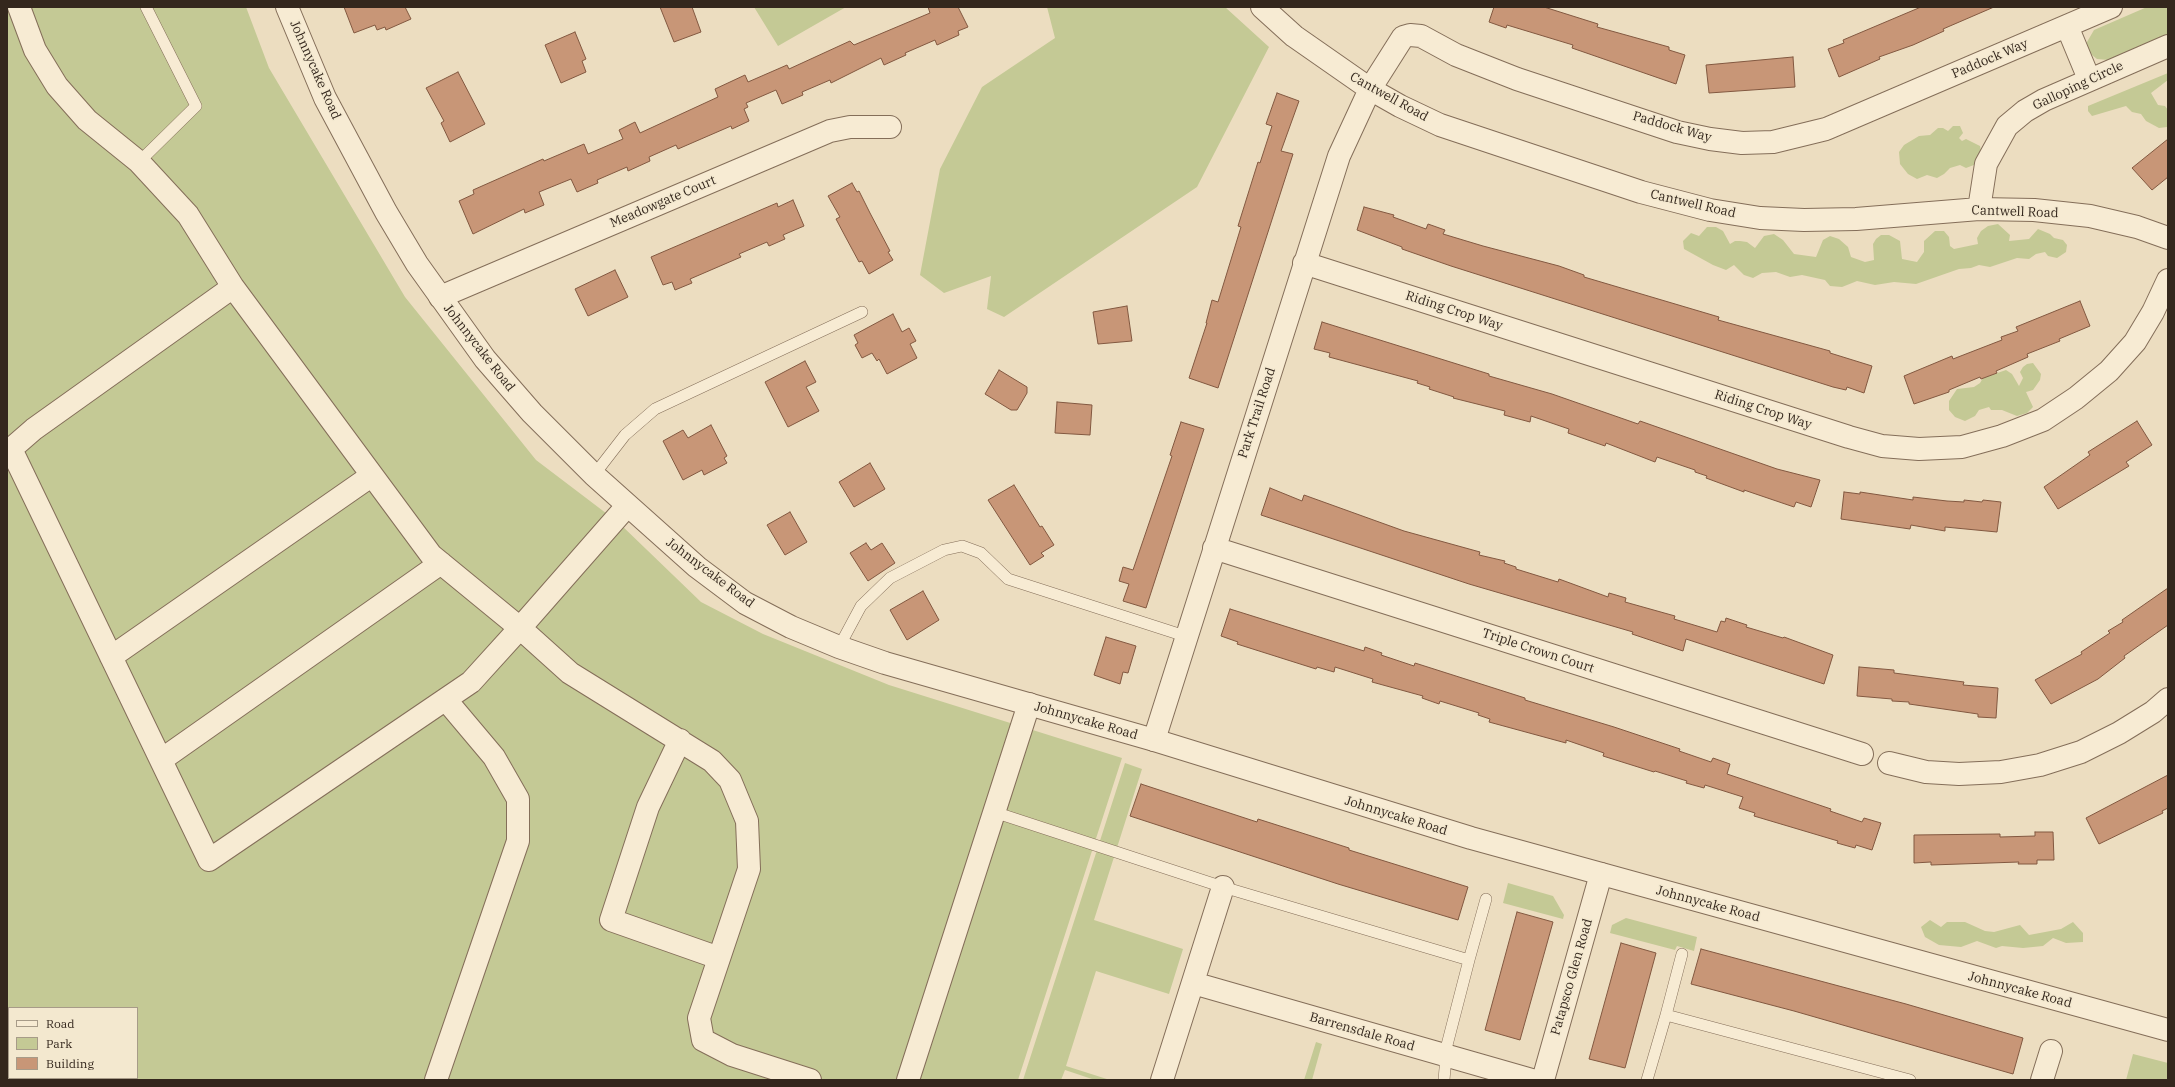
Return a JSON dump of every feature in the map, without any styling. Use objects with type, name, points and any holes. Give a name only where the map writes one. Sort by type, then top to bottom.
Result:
[{"type":"street","points":[[19,7],[35,50],[57,86],[86,120],[139,162],[188,215],[233,287],[371,476],[431,555],[520,628],[570,673],[712,761],[730,780],[748,821],[749,869],[699,1018],[703,1040],[732,1055],[810,1080]]},
{"type":"street","name":"Johnnycake Road","points":[[287,7],[325,98],[413,258],[485,359],[527,408],[627,506],[697,567],[745,603],[791,627],[885,663],[1154,740],[1471,838],[2168,1030]]},
{"type":"street","name":"Cantwell Road","points":[[1262,7],[1294,36],[1370,89],[1400,106],[1440,125],[1641,192],[1710,210],[1760,218],[1804,220],[1856,219],[1979,209],[2034,210],[2090,216],[2137,227],[2168,238]]},
{"type":"street","name":"Paddock Way","points":[[1370,89],[1403,37],[1416,35],[1456,55],[1516,79],[1677,132],[1710,139],[1742,143],[1773,142],[1826,129],[2111,7]]},
{"type":"street","points":[[2067,26],[2090,79]]},
{"type":"street","name":"Galloping Circle","points":[[1979,209],[1986,164],[2007,126],[2025,111],[2044,100],[2168,46]]},
{"type":"street","name":"Park Trail Road","points":[[1154,740],[1188,637],[1214,548],[1339,156],[1370,89]]},
{"type":"street","name":"Meadowgate Court","points":[[440,297],[830,131],[850,127],[890,127]]},
{"type":"street","name":"Riding Crop Way","points":[[1304,263],[1849,437],[1882,446],[1919,450],[1962,447],[2002,436],[2043,420],[2076,398],[2109,371],[2135,342],[2153,312],[2168,280]]},
{"type":"street","points":[[233,287],[9,448],[209,860],[471,682],[627,506]]},
{"type":"street","points":[[111,657],[371,476]]},
{"type":"street","name":"Triple Crown Court","points":[[1214,548],[1862,754]]},
{"type":"street","points":[[161,760],[441,563]]},
{"type":"street","points":[[1889,763],[1926,772],[1959,774],[2001,772],[2040,765],[2081,752],[2119,733],[2153,712],[2168,699]]},
{"type":"street","points":[[443,1077],[518,841],[518,798],[494,757],[446,700]]},
{"type":"street","points":[[908,1080],[1028,704]]},
{"type":"street","points":[[680,740],[648,807],[612,920],[719,958]]},
{"type":"street","name":"Patapsco Glen Road","points":[[1543,1080],[1601,874]]},
{"type":"street","points":[[1162,1080],[1223,887]]},
{"type":"street","name":"Barrensdale Road","points":[[1193,983],[1532,1080]]},
{"type":"street","points":[[2042,1080],[2051,1051]]},
{"type":"lane","points":[[139,162],[196,106],[146,7]]},
{"type":"lane","points":[[594,475],[625,435],[655,409],[862,312]]},
{"type":"lane","points":[[840,647],[861,606],[890,578],[944,550],[962,546],[981,553],[1008,579],[1188,637]]},
{"type":"lane","points":[[994,812],[1223,887],[1469,960]]},
{"type":"lane","points":[[1444,1080],[1447,1045],[1486,899]]},
{"type":"lane","points":[[1648,1080],[1682,954]]},
{"type":"lane","points":[[1666,1015],[1910,1080]]},
{"type":"green space","points":[[7,7],[246,7],[269,68],[405,297],[536,460],[619,523],[701,602],[763,634],[889,685],[1122,758],[1018,1080],[7,1080]]},
{"type":"green space","points":[[754,7],[846,7],[778,46]]},
{"type":"green space","points":[[1047,7],[1225,7],[1269,47],[1197,187],[1004,317],[987,309],[991,276],[944,293],[920,275],[940,169],[982,87],[1055,38]]},
{"type":"green space","points":[[2147,7],[2168,7],[2168,35],[2109,60],[2097,59],[2092,55],[2087,47],[2087,42],[2094,30]]},
{"type":"green space","points":[[2168,73],[2168,80],[2151,93],[2158,105],[2165,106],[2168,110],[2167,127],[2159,128],[2146,121],[2141,114],[2132,112],[2126,106],[2092,116],[2088,111],[2088,106]]},
{"type":"green space","points":[[1953,126],[1960,126],[1963,133],[1959,138],[1962,141],[1966,139],[1980,146],[1982,155],[1979,163],[1966,168],[1960,165],[1950,168],[1937,178],[1927,175],[1917,179],[1908,174],[1900,164],[1899,152],[1904,145],[1919,136],[1930,135],[1938,128],[1943,128],[1948,131]]},
{"type":"green space","points":[[1998,224],[2010,235],[2009,241],[2029,239],[2038,229],[2050,234],[2054,238],[2063,240],[2067,245],[2066,252],[2057,258],[2048,256],[2045,252],[2036,254],[2029,259],[2017,258],[1990,267],[1979,265],[1971,268],[1959,269],[1916,284],[1894,282],[1875,285],[1857,281],[1842,287],[1830,286],[1825,280],[1802,275],[1790,277],[1776,272],[1762,273],[1753,278],[1744,275],[1734,265],[1726,270],[1713,265],[1684,249],[1683,241],[1691,233],[1699,236],[1707,227],[1716,227],[1723,231],[1730,244],[1735,241],[1747,242],[1755,248],[1764,236],[1774,234],[1783,240],[1794,254],[1816,257],[1823,240],[1830,236],[1839,239],[1848,247],[1851,257],[1865,262],[1874,260],[1873,244],[1876,239],[1881,235],[1889,235],[1900,241],[1902,259],[1917,262],[1924,252],[1924,241],[1935,231],[1944,231],[1949,237],[1950,246],[1954,249],[1978,244],[1977,238],[1981,231],[1988,226]]},
{"type":"green space","points":[[2033,363],[2041,374],[2040,380],[2033,390],[2026,392],[2033,407],[2027,413],[2017,416],[2002,410],[1991,410],[1989,407],[1979,410],[1975,416],[1965,421],[1955,417],[1949,410],[1949,401],[1957,389],[1974,387],[1980,383],[1983,378],[2006,370],[2012,374],[2019,386],[2023,378],[2020,372],[2023,367],[2027,364]]},
{"type":"green space","points":[[1125,763],[1142,769],[1094,920],[1183,949],[1169,994],[1096,971],[1066,1066],[1110,1080],[1095,1080],[1065,1070],[1061,1080],[1023,1080]]},
{"type":"green space","points":[[1508,883],[1553,896],[1564,915],[1563,919],[1503,903]]},
{"type":"green space","points":[[1626,918],[1697,937],[1694,951],[1677,946],[1675,950],[1610,933],[1612,925]]},
{"type":"green space","points":[[1930,920],[1941,927],[1947,922],[1965,922],[1985,931],[1994,932],[2020,925],[2029,935],[2061,929],[2073,922],[2083,933],[2083,942],[2066,943],[2053,938],[2043,946],[2023,948],[2002,946],[1996,948],[1977,941],[1961,947],[1939,945],[1925,937],[1921,927]]},
{"type":"green space","points":[[1316,1042],[1322,1044],[1312,1080],[1304,1080]]},
{"type":"green space","points":[[2133,1054],[2168,1063],[2168,1080],[2126,1080]]},
{"type":"building","points":[[344,7],[405,7],[411,19],[386,30],[385,27],[377,30],[375,25],[354,33]]},
{"type":"building","points":[[660,7],[692,7],[701,32],[674,42]]},
{"type":"building","points":[[928,7],[958,7],[968,27],[958,31],[959,35],[937,45],[935,40],[905,53],[906,55],[884,65],[881,58],[831,83],[830,80],[802,92],[803,95],[782,104],[776,90],[746,103],[748,107],[744,109],[749,121],[732,129],[731,126],[678,149],[676,145],[649,157],[650,161],[628,171],[627,167],[597,180],[598,183],[577,192],[571,179],[539,192],[544,205],[525,213],[524,209],[473,234],[459,201],[474,194],[473,190],[543,159],[544,161],[584,144],[588,154],[623,139],[619,130],[635,122],[640,133],[718,97],[715,89],[745,75],[748,82],[787,65],[789,69],[850,41],[854,45],[930,13]]},
{"type":"building","points":[[1494,7],[1544,7],[1598,24],[1597,27],[1669,47],[1669,50],[1685,55],[1676,84],[1572,48],[1573,45],[1507,25],[1506,28],[1489,22]]},
{"type":"building","points":[[1921,7],[1994,7],[1943,29],[1944,31],[1913,45],[1879,57],[1880,59],[1839,77],[1828,49],[1844,43],[1843,40]]},
{"type":"building","points":[[575,32],[586,59],[582,61],[586,72],[561,83],[545,45]]},
{"type":"building","points":[[1793,57],[1795,87],[1709,93],[1706,65]]},
{"type":"building","points":[[458,72],[485,124],[450,142],[441,123],[444,121],[426,88]]},
{"type":"building","points":[[1277,93],[1299,101],[1281,151],[1293,154],[1218,388],[1189,378],[1207,323],[1212,300],[1218,302],[1241,227],[1238,226],[1258,162],[1260,163],[1272,126],[1266,124]]},
{"type":"building","points":[[2168,139],[2168,177],[2152,190],[2132,168]]},
{"type":"building","points":[[852,183],[857,192],[859,191],[890,251],[888,252],[893,260],[869,274],[862,261],[859,262],[836,219],[840,217],[828,196]]},
{"type":"building","points":[[793,200],[804,226],[783,235],[785,239],[769,246],[767,242],[739,254],[741,257],[690,279],[692,283],[675,290],[672,282],[663,285],[651,257],[777,203],[778,207]]},
{"type":"building","points":[[1364,207],[1394,215],[1393,217],[1426,229],[1428,224],[1445,230],[1443,234],[1559,266],[1584,275],[1584,277],[1719,317],[1718,320],[1830,351],[1830,353],[1872,366],[1864,393],[1847,387],[1846,390],[1833,387],[1451,266],[1402,249],[1402,247],[1357,230]]},
{"type":"building","points":[[615,270],[628,297],[588,316],[575,289]]},
{"type":"building","points":[[2080,301],[2090,326],[2059,339],[2060,341],[2027,354],[2028,357],[1996,371],[1997,373],[1981,379],[1980,377],[1949,390],[1949,392],[1914,404],[1904,376],[1952,356],[1953,359],[2002,340],[2001,337],[2018,331],[2016,327]]},
{"type":"building","points":[[1127,306],[1132,341],[1098,344],[1093,312]]},
{"type":"building","points":[[893,314],[902,332],[909,328],[916,341],[910,344],[917,358],[887,374],[879,359],[877,361],[872,353],[862,358],[855,345],[858,343],[854,335]]},
{"type":"building","points":[[1322,322],[1489,374],[1489,376],[1552,394],[1638,424],[1640,421],[1777,469],[1820,480],[1811,507],[1796,502],[1794,507],[1744,490],[1744,492],[1706,478],[1707,476],[1695,472],[1695,470],[1657,457],[1655,462],[1606,443],[1605,446],[1568,433],[1569,429],[1531,416],[1530,422],[1504,415],[1505,411],[1453,398],[1454,397],[1429,389],[1430,387],[1417,383],[1418,381],[1329,357],[1330,353],[1314,349]]},
{"type":"building","points":[[805,361],[816,382],[806,387],[819,411],[788,427],[765,382]]},
{"type":"building","points":[[999,370],[1027,387],[1027,393],[1017,410],[1011,410],[985,394]]},
{"type":"building","points":[[1057,402],[1092,405],[1090,435],[1055,433]]},
{"type":"building","points":[[2137,421],[2152,445],[2126,462],[2129,466],[2058,509],[2044,487],[2090,455],[2088,452]]},
{"type":"building","points":[[1181,422],[1204,429],[1146,608],[1123,601],[1129,584],[1119,581],[1123,567],[1133,570],[1172,456],[1170,455]]},
{"type":"building","points":[[711,425],[727,456],[724,458],[727,463],[704,475],[702,470],[683,480],[663,441],[683,430],[688,438]]},
{"type":"building","points":[[870,463],[885,489],[854,507],[839,482]]},
{"type":"building","points":[[1014,485],[1040,527],[1042,526],[1054,545],[1041,553],[1044,556],[1030,565],[988,500]]},
{"type":"building","points":[[1270,488],[1302,501],[1304,495],[1404,531],[1480,552],[1479,555],[1505,561],[1504,563],[1516,567],[1516,569],[1558,582],[1559,579],[1608,597],[1609,593],[1626,598],[1625,602],[1675,616],[1674,619],[1717,632],[1721,621],[1725,622],[1726,618],[1747,625],[1746,627],[1783,638],[1784,637],[1833,655],[1824,684],[1686,639],[1683,651],[1632,634],[1633,632],[1469,584],[1261,515]]},
{"type":"building","points":[[1844,492],[1860,494],[1860,492],[1913,500],[1913,497],[1964,502],[1964,500],[1982,502],[1983,500],[2001,502],[1997,532],[1945,527],[1945,531],[1911,525],[1910,529],[1841,519]]},
{"type":"building","points":[[790,512],[807,542],[785,555],[767,525]]},
{"type":"building","points":[[866,543],[871,550],[882,543],[895,563],[868,581],[850,553]]},
{"type":"building","points":[[2168,588],[2168,625],[2124,656],[2125,658],[2098,679],[2051,704],[2035,680],[2082,654],[2081,652],[2110,633],[2108,631],[2123,622],[2122,620]]},
{"type":"building","points":[[923,591],[939,620],[907,640],[890,610]]},
{"type":"building","points":[[1230,609],[1364,651],[1365,647],[1382,653],[1381,655],[1414,666],[1415,663],[1525,698],[1525,700],[1614,727],[1680,749],[1679,751],[1711,762],[1713,758],[1730,764],[1727,774],[1831,809],[1830,811],[1862,822],[1864,818],[1881,823],[1872,850],[1856,845],[1855,848],[1837,843],[1838,841],[1754,816],[1755,813],[1739,808],[1743,797],[1705,785],[1704,788],[1686,783],[1687,781],[1603,756],[1604,753],[1566,740],[1566,743],[1489,722],[1490,719],[1478,715],[1479,713],[1440,701],[1439,704],[1422,698],[1423,696],[1372,682],[1373,679],[1335,667],[1334,672],[1317,667],[1316,669],[1237,644],[1238,642],[1221,636]]},
{"type":"building","points":[[1106,637],[1136,646],[1128,673],[1123,672],[1120,684],[1094,675]]},
{"type":"building","points":[[1859,667],[1894,670],[1894,673],[1964,682],[1963,685],[1998,688],[1996,718],[1978,717],[1978,714],[1909,704],[1909,702],[1892,701],[1892,699],[1857,696]]},
{"type":"building","points":[[2168,775],[2168,808],[2162,811],[2163,813],[2099,844],[2086,818]]},
{"type":"building","points":[[1141,784],[1257,822],[1258,819],[1349,848],[1349,850],[1468,887],[1458,920],[1338,884],[1130,816]]},
{"type":"building","points":[[2035,832],[2053,832],[2054,860],[2037,860],[2037,864],[2018,864],[2019,862],[1931,865],[1931,862],[1914,863],[1914,835],[2000,834],[2000,837],[2035,836]]},
{"type":"building","points":[[1517,912],[1553,922],[1520,1040],[1485,1030]]},
{"type":"building","points":[[1621,943],[1656,953],[1625,1068],[1589,1059]]},
{"type":"building","points":[[1701,949],[1906,1004],[2023,1038],[2013,1074],[1794,1011],[1691,984]]}]
